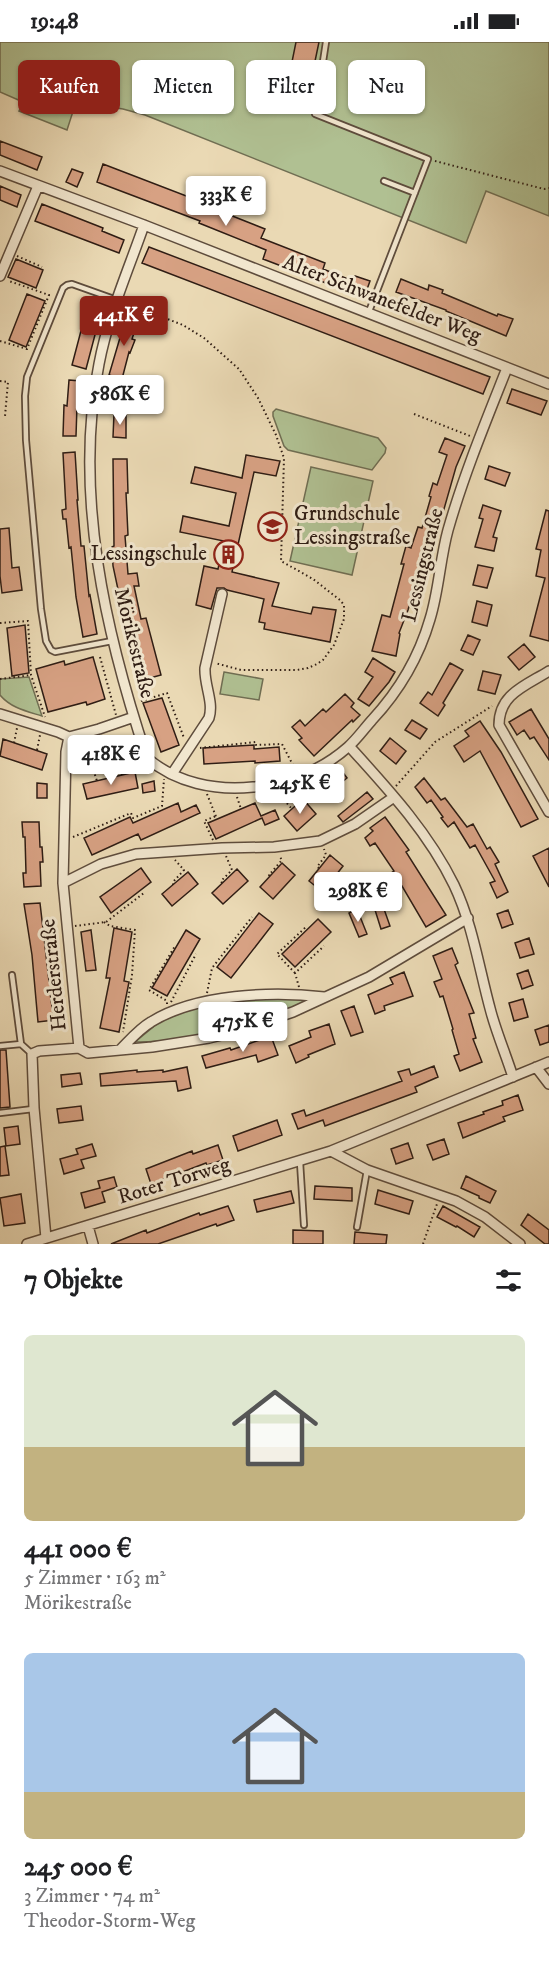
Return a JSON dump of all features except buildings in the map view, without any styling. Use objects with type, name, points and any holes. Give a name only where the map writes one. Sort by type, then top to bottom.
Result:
[{"type":"street","name":"Alter Schwanefelder Weg","points":[[0,171],[549,384]]},
{"type":"street","points":[[0,277],[38,186]]},
{"type":"street","name":"Mörikestraße","points":[[144,225],[117,300],[99,362],[91,430],[90,463],[99,575],[112,641],[147,758]]},
{"type":"street","name":"Lessingstraße","points":[[147,758],[168,772],[191,782],[209,787],[234,789],[272,785],[306,774],[349,746],[389,701],[422,644],[436,595],[441,558],[449,528],[478,439],[507,368]]},
{"type":"street","points":[[168,772],[188,749],[211,710],[204,680],[222,594]]},
{"type":"street","points":[[549,671],[512,694],[504,702],[499,715],[499,725],[549,812]]},
{"type":"street","points":[[0,714],[69,737],[147,758]]},
{"type":"street","points":[[69,737],[134,717]]},
{"type":"street","name":"Herderstraße","points":[[46,1238],[34,1108],[32,1054],[39,1051],[80,1048],[63,884],[65,776],[69,737]]},
{"type":"street","points":[[349,746],[412,818],[442,863],[454,886],[468,918],[491,1012],[513,1077]]},
{"type":"street","points":[[63,884],[113,860],[136,854],[274,847],[321,841],[355,824],[392,795]]},
{"type":"street","points":[[80,1048],[88,1053],[120,1050],[183,1043],[234,1032],[293,1012],[369,977],[468,918]]},
{"type":"street","points":[[120,1050],[137,1033],[164,1015],[206,1002],[258,995],[326,997]]},
{"type":"street","name":"Roter Torweg","points":[[27,1244],[331,1151],[549,1062]]},
{"type":"street","points":[[536,1067],[549,1084]]},
{"type":"street","points":[[331,1151],[367,1170],[440,1195],[472,1209],[520,1244]]},
{"type":"street","points":[[88,1226],[93,1244]]},
{"type":"lane","points":[[326,42],[315,114],[428,159],[368,314]]},
{"type":"lane","points":[[384,181],[415,193]]},
{"type":"lane","points":[[112,641],[56,652],[51,650],[46,641],[41,609],[26,440],[25,396],[27,376],[63,288],[72,284],[117,300]]},
{"type":"lane","points":[[12,975],[21,1044],[32,1054]]},
{"type":"lane","points":[[0,1046],[21,1044]]},
{"type":"lane","points":[[0,1113],[34,1108]]},
{"type":"lane","points":[[300,1161],[304,1225]]},
{"type":"lane","points":[[357,1227],[367,1170]]},
{"type":"path","points":[[428,159],[544,189],[549,188]]},
{"type":"path","points":[[9,253],[42,267]]},
{"type":"path","points":[[0,277],[49,295],[27,350],[0,341]]},
{"type":"path","points":[[117,300],[194,331],[226,356],[249,384],[272,426],[284,458],[281,561],[327,588],[344,605],[344,619],[334,645],[323,660],[308,668],[241,670],[207,661]]},
{"type":"path","points":[[0,381],[8,382],[5,416]]},
{"type":"path","points":[[414,414],[478,439]]},
{"type":"path","points":[[0,622],[28,621],[32,675],[45,728],[37,750]]},
{"type":"path","points":[[100,657],[119,723]]},
{"type":"path","points":[[0,679],[32,675]]},
{"type":"path","points":[[144,700],[167,693],[188,749],[256,742],[256,745],[282,744],[296,772]]},
{"type":"path","points":[[392,795],[435,742],[493,706],[504,702]]},
{"type":"path","points":[[166,709],[172,707]]},
{"type":"path","points":[[14,743],[18,719]]},
{"type":"path","points":[[173,728],[179,725]]},
{"type":"path","points":[[65,776],[78,769],[118,760],[122,775]]},
{"type":"path","points":[[92,766],[97,781]]},
{"type":"path","points":[[63,841],[131,813],[133,818],[163,807],[168,772]]},
{"type":"path","points":[[272,785],[292,809]]},
{"type":"path","points":[[209,787],[207,796],[217,818],[204,821],[232,870],[220,881],[222,883]]},
{"type":"path","points":[[139,816],[141,820]]},
{"type":"path","points":[[114,820],[116,824]]},
{"type":"path","points":[[91,829],[93,834]]},
{"type":"path","points":[[319,868],[317,867],[326,855],[321,841]]},
{"type":"path","points":[[270,876],[268,874],[282,860],[274,847]]},
{"type":"path","points":[[167,851],[184,870],[173,885]]},
{"type":"path","points":[[66,927],[104,922],[144,893]]},
{"type":"path","points":[[206,1002],[212,968],[252,917]]},
{"type":"path","points":[[104,922],[110,926],[135,930],[132,982],[120,1050]]},
{"type":"path","points":[[303,995],[295,973],[277,954],[307,926]]},
{"type":"path","points":[[164,1015],[167,1001],[149,990],[175,946]]},
{"type":"path","points":[[295,973],[324,946]]},
{"type":"path","points":[[174,1011],[170,1000],[196,954]]},
{"type":"path","points":[[423,1244],[440,1195]]},
{"type":"green space","points":[[0,42],[549,42],[549,216],[486,191],[466,243],[141,114],[234,114],[234,60],[132,60],[132,111],[120,109],[120,60],[18,60],[18,100],[0,92]]},
{"type":"green space","points":[[27,114],[72,114],[67,130]]},
{"type":"green space","points":[[276,409],[378,438],[386,448],[385,453],[372,470],[288,450],[284,446],[273,416]]},
{"type":"green space","points":[[311,467],[373,481],[352,575],[290,561]]},
{"type":"green space","points":[[224,672],[263,679],[259,700],[220,694]]},
{"type":"green space","points":[[29,677],[42,716],[14,706],[0,695],[0,679]]},
{"type":"green space","points":[[275,997],[306,1000],[290,1009],[222,1030],[170,1040],[135,1042],[163,1019],[195,1006]]},
{"type":"place","name":"Grundschule Lessingstraße","points":[[273,526]]},
{"type":"place","name":"Lessingschule","points":[[228,554]]}]
